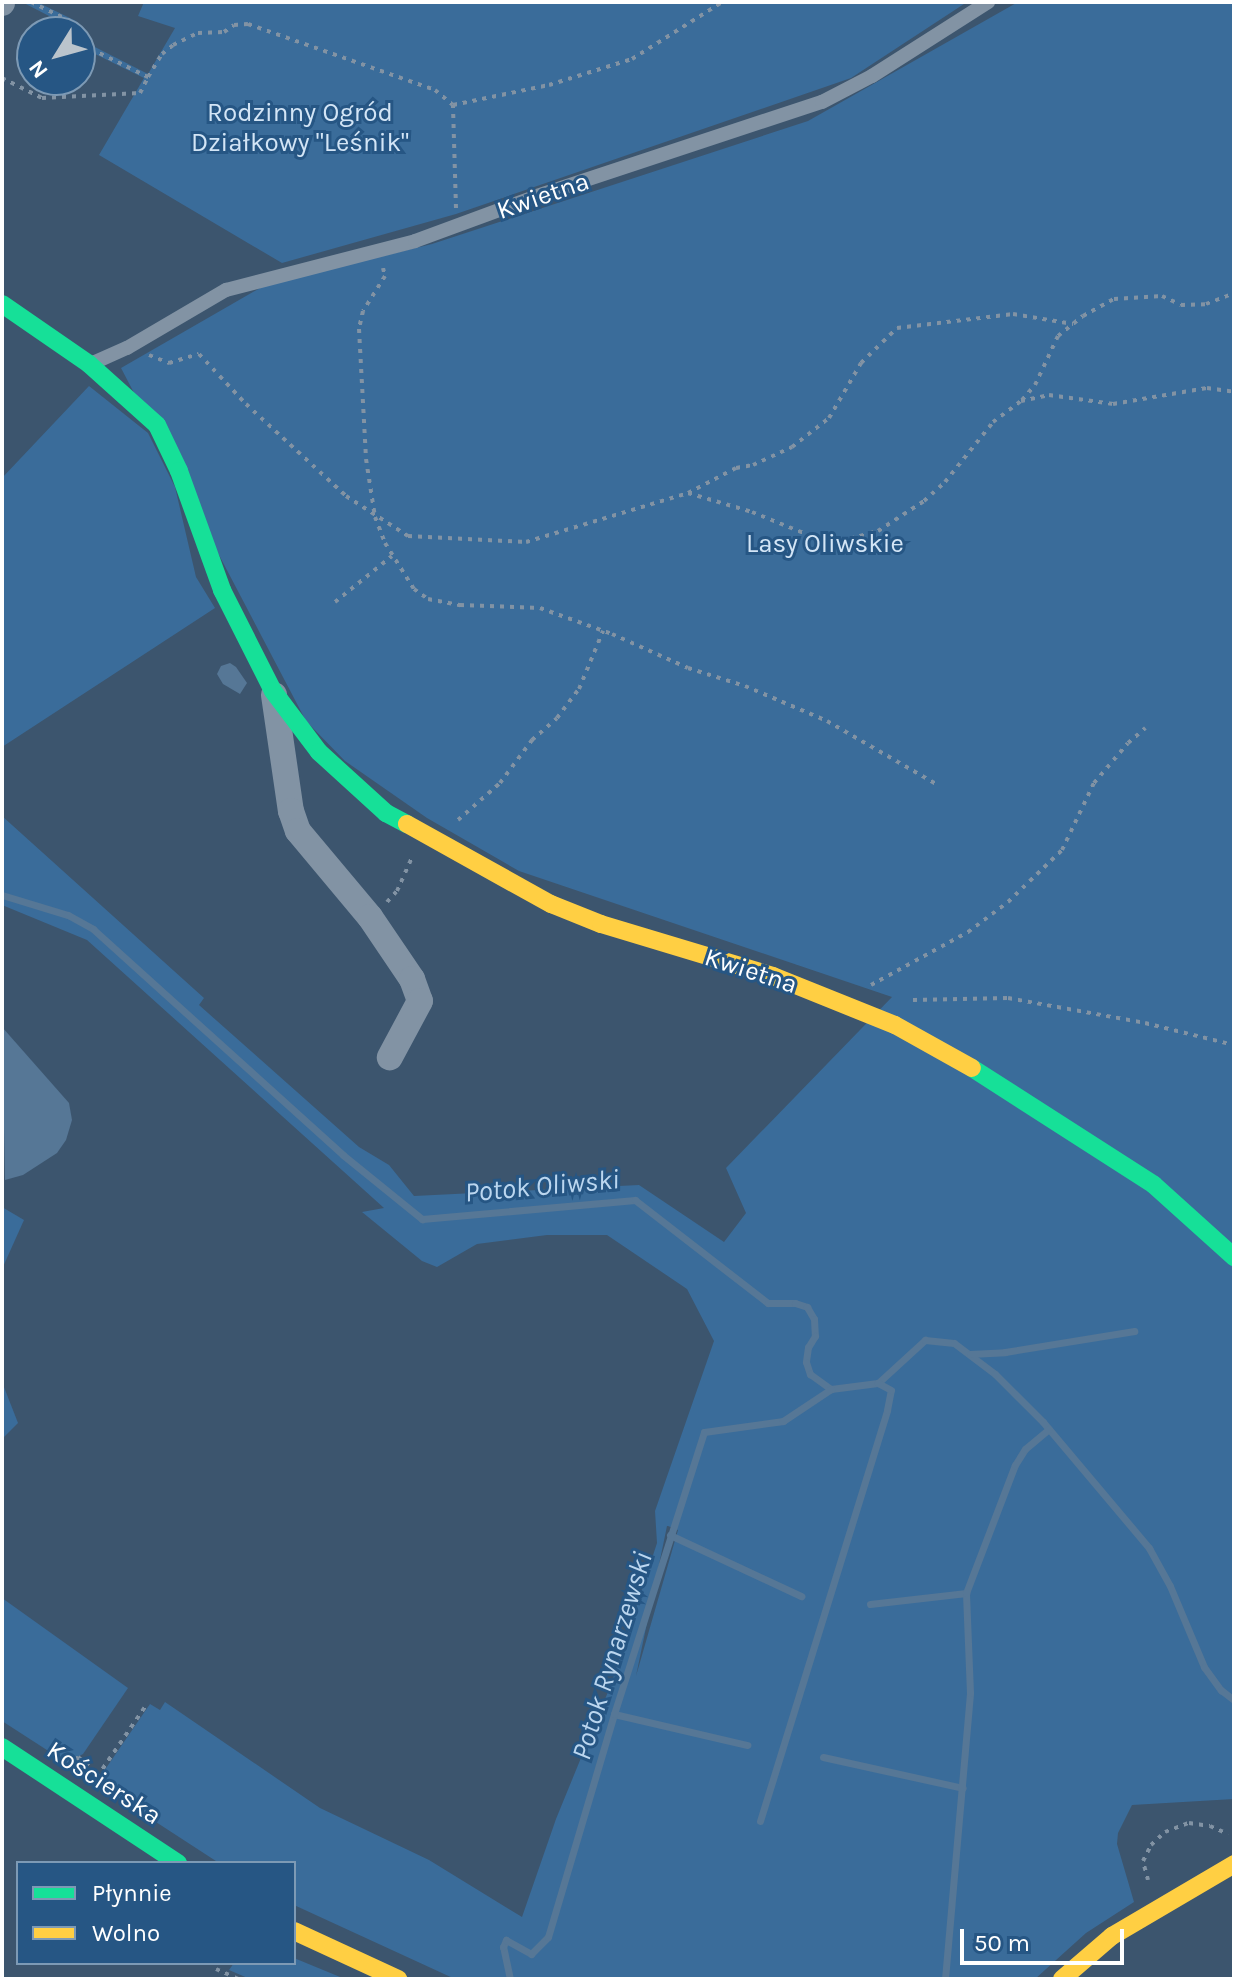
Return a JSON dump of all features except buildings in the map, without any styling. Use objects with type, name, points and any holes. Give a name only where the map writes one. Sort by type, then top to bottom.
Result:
[{"type":"street","name":"Kwietna","points":[[2,304],[89,364],[140,406],[157,425],[179,471],[222,590],[273,691],[319,752],[386,813],[516,887],[601,924],[841,1001],[947,1052],[1154,1185],[1234,1257]]},
{"type":"street","name":"Kwietna","points":[[273,691],[291,811],[298,831],[370,917],[412,979],[420,1001],[390,1057]]},
{"type":"street","name":"Kościerska","points":[[2,1747],[175,1861]]},
{"type":"street","points":[[1062,1979],[1112,1936],[1234,1864]]},
{"type":"street","points":[[296,1932],[398,1979]]},
{"type":"lane","name":"Kwietna","points":[[89,364],[127,348],[226,290],[367,254],[458,226],[840,95],[988,2]]},
{"type":"path","points":[[31,2],[60,16]]},
{"type":"path","points":[[453,105],[549,85],[632,59],[722,2]]},
{"type":"path","points":[[2,78],[42,98],[140,93],[162,54],[173,45],[198,33],[224,32],[234,25],[248,24],[435,90],[453,105],[458,226]]},
{"type":"path","points":[[96,51],[148,77]]},
{"type":"path","points":[[367,254],[378,260],[385,276],[363,311],[359,329],[362,409],[375,517],[392,556],[414,589],[428,599],[460,605],[540,608],[603,631],[688,668],[745,686],[827,721],[936,784]]},
{"type":"path","points":[[688,493],[752,512],[831,544],[878,531],[924,501],[945,482],[993,422],[1021,401],[1035,385],[1058,336],[1073,324],[1114,299],[1162,296],[1181,305],[1206,304],[1234,293]]},
{"type":"path","points":[[127,348],[169,363],[199,354],[246,404],[375,517],[408,536],[526,542],[688,493],[736,468],[774,457],[829,418],[861,363],[897,328],[1013,314],[1073,324]]},
{"type":"path","points":[[1021,401],[1049,395],[1113,404],[1207,388],[1234,392]]},
{"type":"path","points":[[335,602],[392,556]]},
{"type":"path","points":[[370,917],[397,891],[405,866],[418,850],[440,844],[453,825],[500,783],[532,740],[557,718],[579,689],[603,631]]},
{"type":"path","points":[[841,1001],[968,932],[1008,902],[1062,850],[1094,783],[1145,728]]},
{"type":"path","points":[[903,1000],[1008,998],[1145,1023],[1234,1045]]},
{"type":"path","points":[[96,1784],[98,1774],[147,1704]]},
{"type":"path","points":[[1155,1909],[1143,1861],[1151,1845],[1165,1832],[1189,1823],[1210,1826],[1234,1837]]},
{"type":"path","points":[[216,1969],[238,1979]]},
{"type":"green space","name":"Rodzinny Ogród Działkowy \"Leśnik\"","points":[[22,2],[37,2],[66,16],[49,16]]},
{"type":"green space","name":"Rodzinny Ogród Działkowy \"Leśnik\"","points":[[144,2],[967,2],[851,78],[456,214],[282,263],[99,155],[144,78],[96,54],[96,48],[148,74],[175,28],[138,16]]},
{"type":"green space","name":"Lasy Oliwskie","points":[[1018,2],[1234,2],[1234,1799],[1132,1805],[1118,1833],[1117,1844],[1134,1902],[1086,1933],[1035,1979],[455,1979],[296,1906],[296,1861],[216,1861],[99,1785],[102,1774],[150,1704],[160,1710],[165,1702],[320,1808],[429,1860],[522,1917],[556,1819],[610,1687],[657,1543],[655,1511],[714,1341],[687,1289],[607,1235],[547,1235],[477,1244],[437,1267],[422,1261],[362,1212],[384,1208],[87,940],[2,905],[2,816],[204,998],[199,1005],[359,1147],[389,1165],[414,1196],[639,1185],[724,1242],[746,1213],[726,1168],[892,997],[519,871],[427,818],[345,761],[306,721],[121,368],[267,284],[432,244],[808,121]],"holes":[[[667,1526],[678,1530],[636,1676]]]},
{"type":"green space","points":[[89,386],[148,433],[175,487],[196,577],[215,608],[2,747],[2,478]]},
{"type":"green space","points":[[2,1207],[24,1220],[2,1269]]},
{"type":"green space","points":[[2,1382],[18,1423],[2,1439]]},
{"type":"green space","points":[[2,1598],[128,1688],[83,1754],[67,1763],[2,1721]]},
{"type":"green space","points":[[296,1959],[345,1979],[250,1979],[229,1970],[233,1965],[296,1965]]},
{"type":"shaded area","points":[[230,663],[247,683],[240,694],[223,684],[217,674],[221,666]]},
{"type":"shaded area","points":[[2,1027],[69,1103],[72,1120],[66,1140],[57,1153],[23,1175],[5,1180]]},
{"type":"waterway","name":"Potok Oliwski","points":[[2,895],[68,915],[93,929],[343,1155],[422,1219],[635,1200],[768,1303],[795,1303],[807,1307],[814,1319],[815,1336],[808,1347],[806,1362],[810,1374],[831,1389],[878,1383],[925,1340],[954,1343],[995,1374],[1043,1422],[1149,1548],[1170,1586],[1204,1667],[1221,1690],[1234,1700]]},
{"type":"waterway","points":[[970,1354],[1005,1352],[1134,1331]]},
{"type":"waterway","points":[[760,1821],[887,1410],[891,1390],[878,1383]]},
{"type":"waterway","name":"Potok Rynarzewski","points":[[510,1979],[503,1947],[506,1940],[531,1954],[548,1937],[614,1714],[704,1432],[783,1421],[831,1389]]},
{"type":"waterway","points":[[945,1979],[970,1693],[966,1593],[1015,1465],[1025,1449],[1049,1429]]},
{"type":"waterway","points":[[670,1535],[801,1596]]},
{"type":"waterway","points":[[870,1604],[966,1593]]},
{"type":"waterway","points":[[614,1714],[747,1745]]},
{"type":"waterway","points":[[823,1757],[963,1788]]},
{"type":"traffic: fast","points":[[2,304],[89,364],[157,425],[179,471],[222,590],[273,691],[319,752],[386,813],[407,824]]},
{"type":"traffic: fast","points":[[972,1068],[1154,1185],[1234,1257]]},
{"type":"traffic: fast","points":[[2,1747],[175,1861]]},
{"type":"traffic: slow","points":[[407,824],[551,904],[601,924],[773,976],[895,1025],[972,1068]]},
{"type":"traffic: slow","points":[[1062,1979],[1112,1936],[1234,1864]]},
{"type":"traffic: slow","points":[[296,1932],[398,1979]]}]
